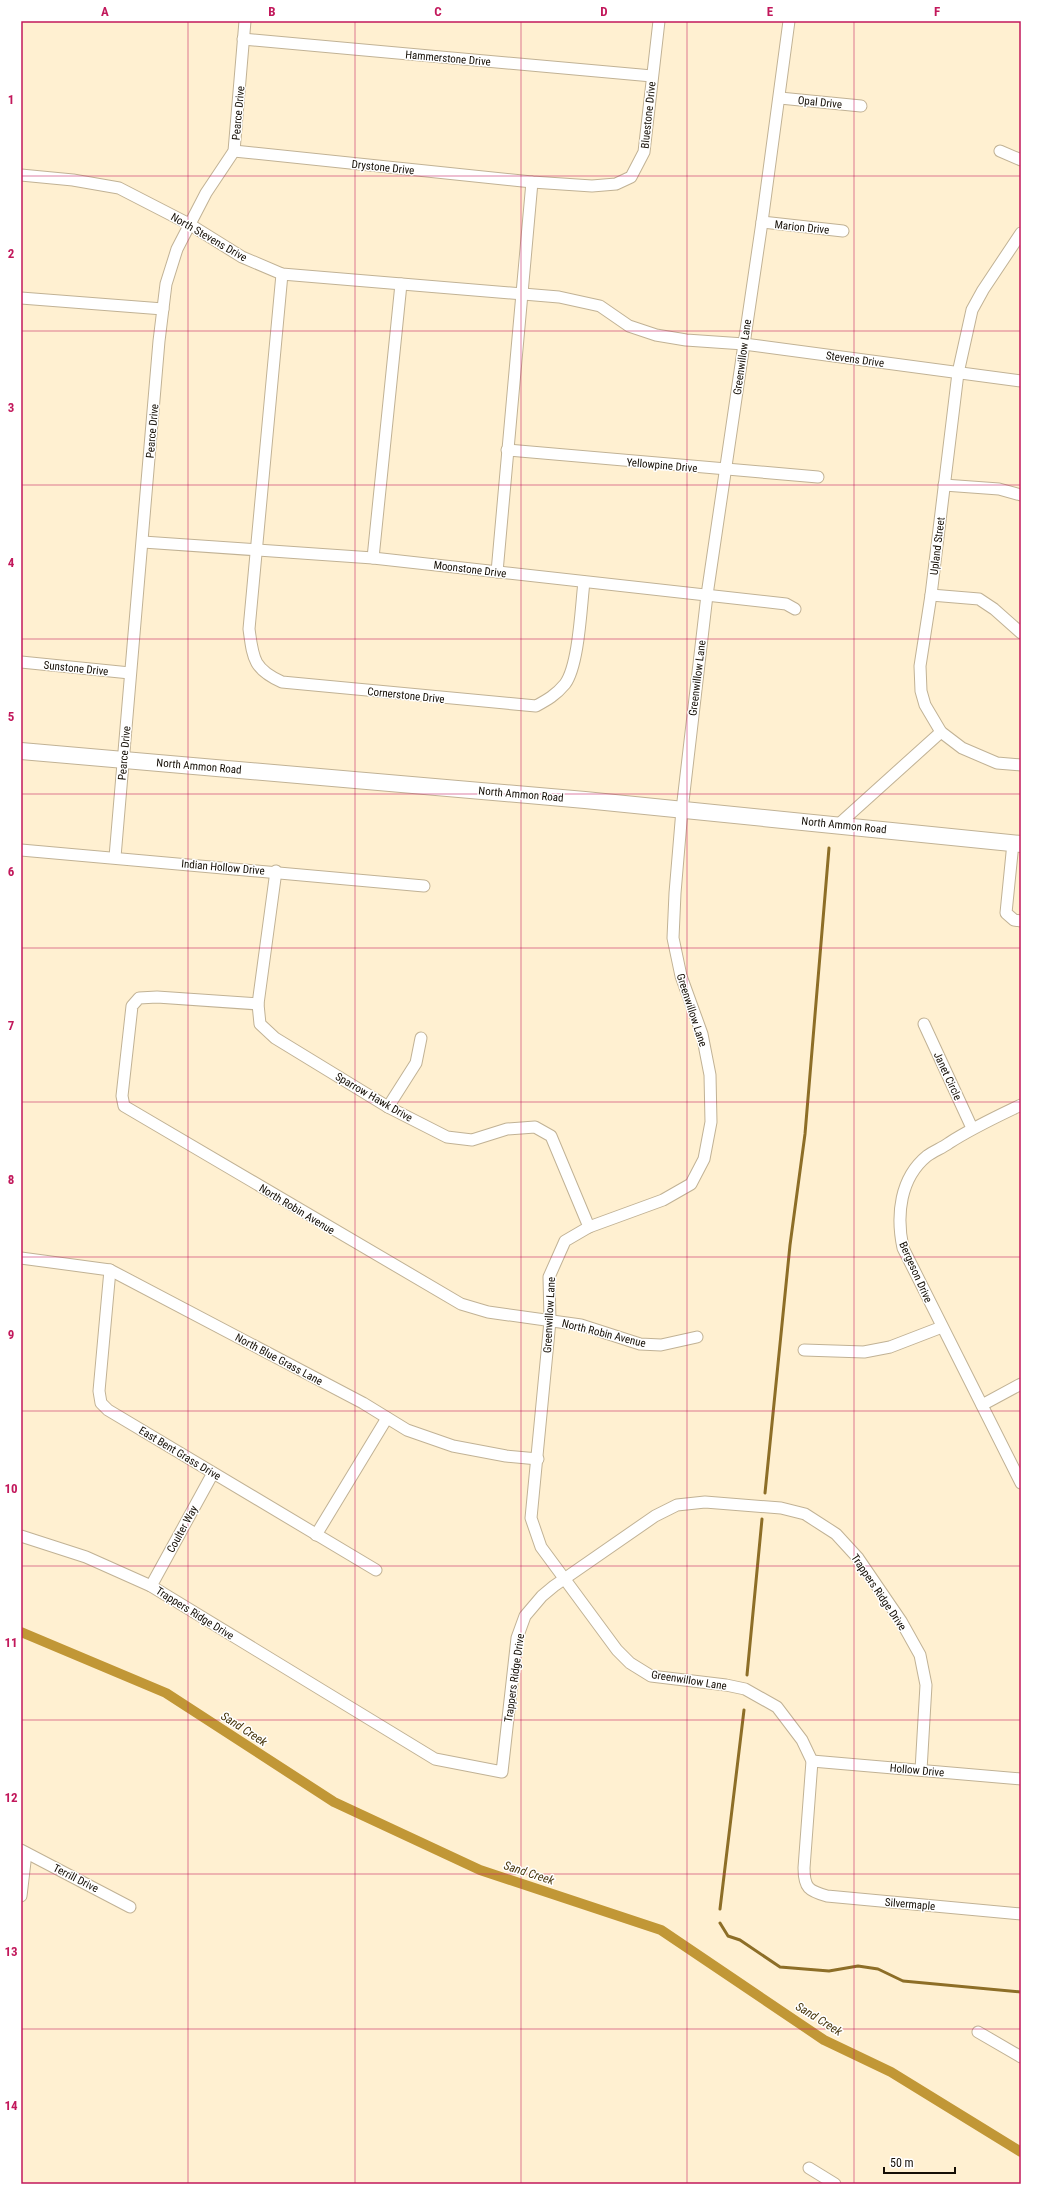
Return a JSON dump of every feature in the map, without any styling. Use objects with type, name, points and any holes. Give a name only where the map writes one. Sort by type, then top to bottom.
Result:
[{"type":"main road","name":"North Ammon Road","points":[[21,751],[839,824],[1017,843]]},
{"type":"street","name":"Pearce Drive","points":[[115,857],[130,673],[166,284],[177,249],[189,224],[206,193],[234,151],[245,21]]},
{"type":"street","name":"Bluestone Drive","points":[[532,182],[592,186],[616,184],[631,177],[644,152],[659,21]]},
{"type":"street","name":"Greenwillow Lane","points":[[789,21],[780,98],[727,470],[707,595],[674,893],[673,938],[681,976],[702,1034],[710,1075],[711,1122],[704,1159],[691,1184],[663,1200],[588,1227],[565,1241],[549,1277],[550,1321],[538,1459],[531,1518],[541,1547],[617,1650],[630,1663],[651,1676],[726,1685],[760,1696],[777,1707],[789,1721],[812,1761]]},
{"type":"street","name":"Hammerstone Drive","points":[[244,39],[652,76]]},
{"type":"street","name":"Opal Drive","points":[[780,98],[861,106]]},
{"type":"street","name":"Drystone Drive","points":[[234,151],[532,182]]},
{"type":"street","points":[[1000,151],[1021,160]]},
{"type":"street","name":"North Stevens Drive","points":[[21,175],[73,180],[119,188],[189,224],[242,257],[282,274],[522,295]]},
{"type":"street","points":[[497,572],[532,182]]},
{"type":"street","name":"Marion Drive","points":[[762,222],[843,231]]},
{"type":"street","name":"Upland Street","points":[[941,732],[925,705],[921,691],[920,666],[931,595],[958,373],[972,310],[983,290],[1021,234]]},
{"type":"street","name":"Cornerstone Drive","points":[[282,274],[249,629],[252,656],[266,675],[282,682],[456,700],[536,706],[552,697],[566,683],[575,658],[584,582]]},
{"type":"street","points":[[373,558],[401,284]]},
{"type":"street","name":"Stevens Drive","points":[[522,295],[559,297],[600,306],[628,326],[656,335],[689,340],[744,344],[1021,381]]},
{"type":"street","points":[[21,298],[163,309]]},
{"type":"street","name":"Yellowpine Drive","points":[[507,450],[818,478]]},
{"type":"street","points":[[944,485],[999,489],[1021,495]]},
{"type":"street","name":"Moonstone Drive","points":[[143,542],[373,558],[786,604],[795,609]]},
{"type":"street","points":[[931,595],[979,599],[994,609],[1021,633]]},
{"type":"street","name":"Sunstone Drive","points":[[21,662],[130,673]]},
{"type":"street","points":[[839,824],[941,732],[962,748],[997,763],[1021,765]]},
{"type":"street","points":[[1017,843],[1006,913],[1014,920],[1021,921]]},
{"type":"street","name":"Indian Hollow Drive","points":[[21,850],[276,871],[424,886]]},
{"type":"street","name":"Sparrow Hawk Drive","points":[[276,871],[258,1004],[260,1024],[275,1038],[388,1107],[447,1137],[472,1140],[507,1129],[534,1127],[551,1136],[588,1227]]},
{"type":"street","name":"North Robin Avenue","points":[[258,1004],[157,997],[139,998],[132,1006],[122,1096],[124,1106],[461,1304],[488,1312],[581,1325],[640,1344],[661,1345],[697,1337]]},
{"type":"street","name":"Janet Circle","points":[[924,1024],[972,1128]]},
{"type":"street","points":[[388,1107],[416,1063],[421,1038]]},
{"type":"street","name":"Bergeson Drive","points":[[1021,1105],[972,1128],[928,1155],[914,1169],[903,1189],[899,1222],[903,1248],[1021,1483]]},
{"type":"street","name":"North Blue Grass Lane","points":[[21,1258],[110,1270],[407,1430],[453,1446],[506,1456],[538,1459]]},
{"type":"street","name":"East Bent Grass Drive","points":[[110,1270],[99,1392],[101,1403],[108,1410],[376,1570]]},
{"type":"street","points":[[804,1350],[864,1352],[890,1347],[942,1327]]},
{"type":"street","points":[[982,1405],[1021,1384]]},
{"type":"street","points":[[316,1535],[387,1418]]},
{"type":"street","name":"Coulter Way","points":[[151,1586],[213,1473]]},
{"type":"street","name":"Trappers Ridge Drive","points":[[21,1536],[86,1557],[151,1586],[435,1759],[502,1772],[517,1638],[525,1616],[542,1596],[564,1578],[655,1516],[677,1505],[704,1502],[781,1508],[805,1514],[836,1534],[858,1558],[900,1621],[920,1655],[926,1685],[921,1770]]},
{"type":"street","name":"Hollow Drive","points":[[812,1761],[1021,1779]]},
{"type":"street","name":"Silvermaple","points":[[812,1761],[804,1882],[812,1892],[827,1896],[1021,1914]]},
{"type":"street","points":[[21,1896],[24,1851]]},
{"type":"street","name":"Terrill Drive","points":[[24,1851],[130,1907]]},
{"type":"street","points":[[978,2032],[1021,2057]]},
{"type":"street","points":[[809,2168],[835,2184]]},
{"type":"waterway","points":[[765,1493],[790,1245],[805,1134],[829,848]]},
{"type":"waterway","points":[[747,1675],[762,1519]]},
{"type":"waterway","name":"Sand Creek","points":[[21,1632],[166,1693],[334,1802],[480,1870],[661,1930],[824,2040],[891,2072],[1021,2152]]},
{"type":"waterway","points":[[720,1909],[744,1710]]},
{"type":"waterway","points":[[720,1923],[728,1936],[740,1940],[780,1967],[829,1971],[858,1966],[878,1969],[903,1981],[1021,1992]]}]
